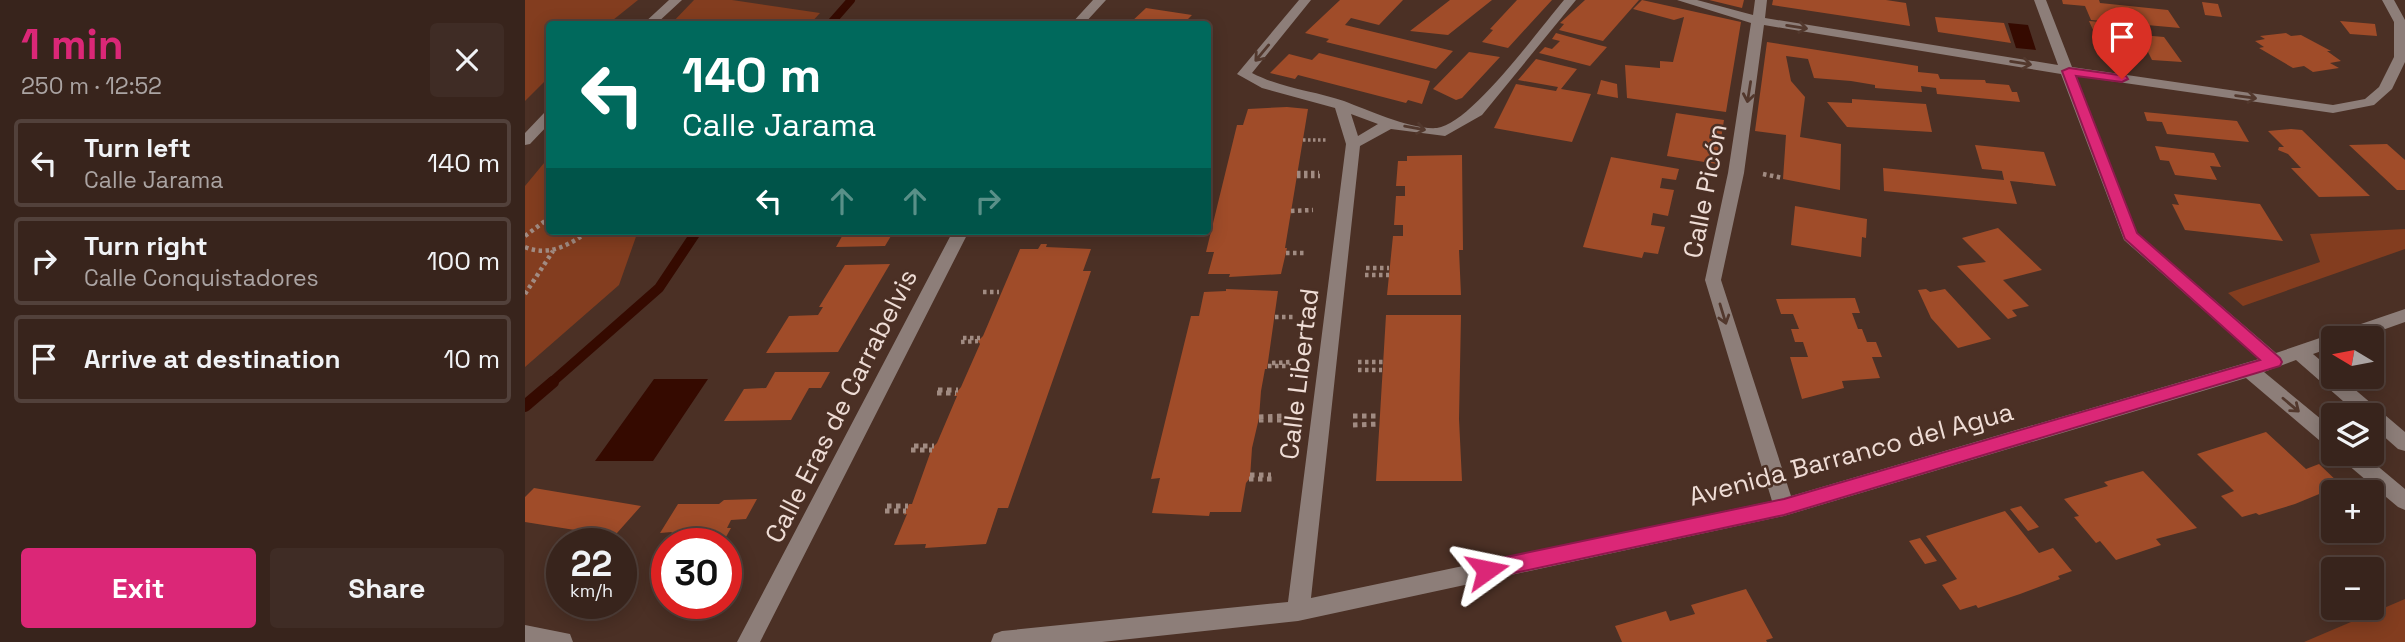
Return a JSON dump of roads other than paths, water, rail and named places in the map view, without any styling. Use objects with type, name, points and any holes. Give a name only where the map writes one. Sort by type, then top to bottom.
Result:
[{"type":"street","points":[[652,21],[676,0]]},
{"type":"street","points":[[1080,21],[1100,0]]},
{"type":"street","points":[[1305,0],[1244,74],[1262,85],[1314,95],[1389,124],[1440,133],[1477,112],[1570,0]]},
{"type":"street","points":[[1683,0],[1760,21],[2069,71],[2333,109],[2369,102],[2385,89],[2401,57],[2400,22],[2388,0]]},
{"type":"street","name":"Calle Picón","points":[[1761,0],[1736,173],[1713,280],[1784,507]]},
{"type":"street","points":[[2040,0],[2130,236],[2274,362]]},
{"type":"street","points":[[1341,105],[1353,144],[1389,124]]},
{"type":"street","points":[[525,141],[546,119]]},
{"type":"street","name":"Calle Libertad","points":[[1298,611],[1353,144]]},
{"type":"street","name":"Calle Eras de Carrabelvis","points":[[748,642],[959,235]]},
{"type":"street","points":[[2374,326],[2405,315]]},
{"type":"street","name":"Avenida Barranco del Agua","points":[[1002,642],[1298,611],[1784,507],[2249,370],[2321,344]]},
{"type":"street","points":[[2298,352],[2405,443]]},
{"type":"street","points":[[2249,370],[2321,430]]},
{"type":"street","points":[[2363,466],[2405,501]]},
{"type":"street","points":[[525,636],[562,642]]},
{"type":"waterway","points":[[833,21],[851,0]]},
{"type":"waterway","points":[[551,383],[659,288],[694,235]]},
{"type":"waterway","points":[[525,406],[553,382]]}]
